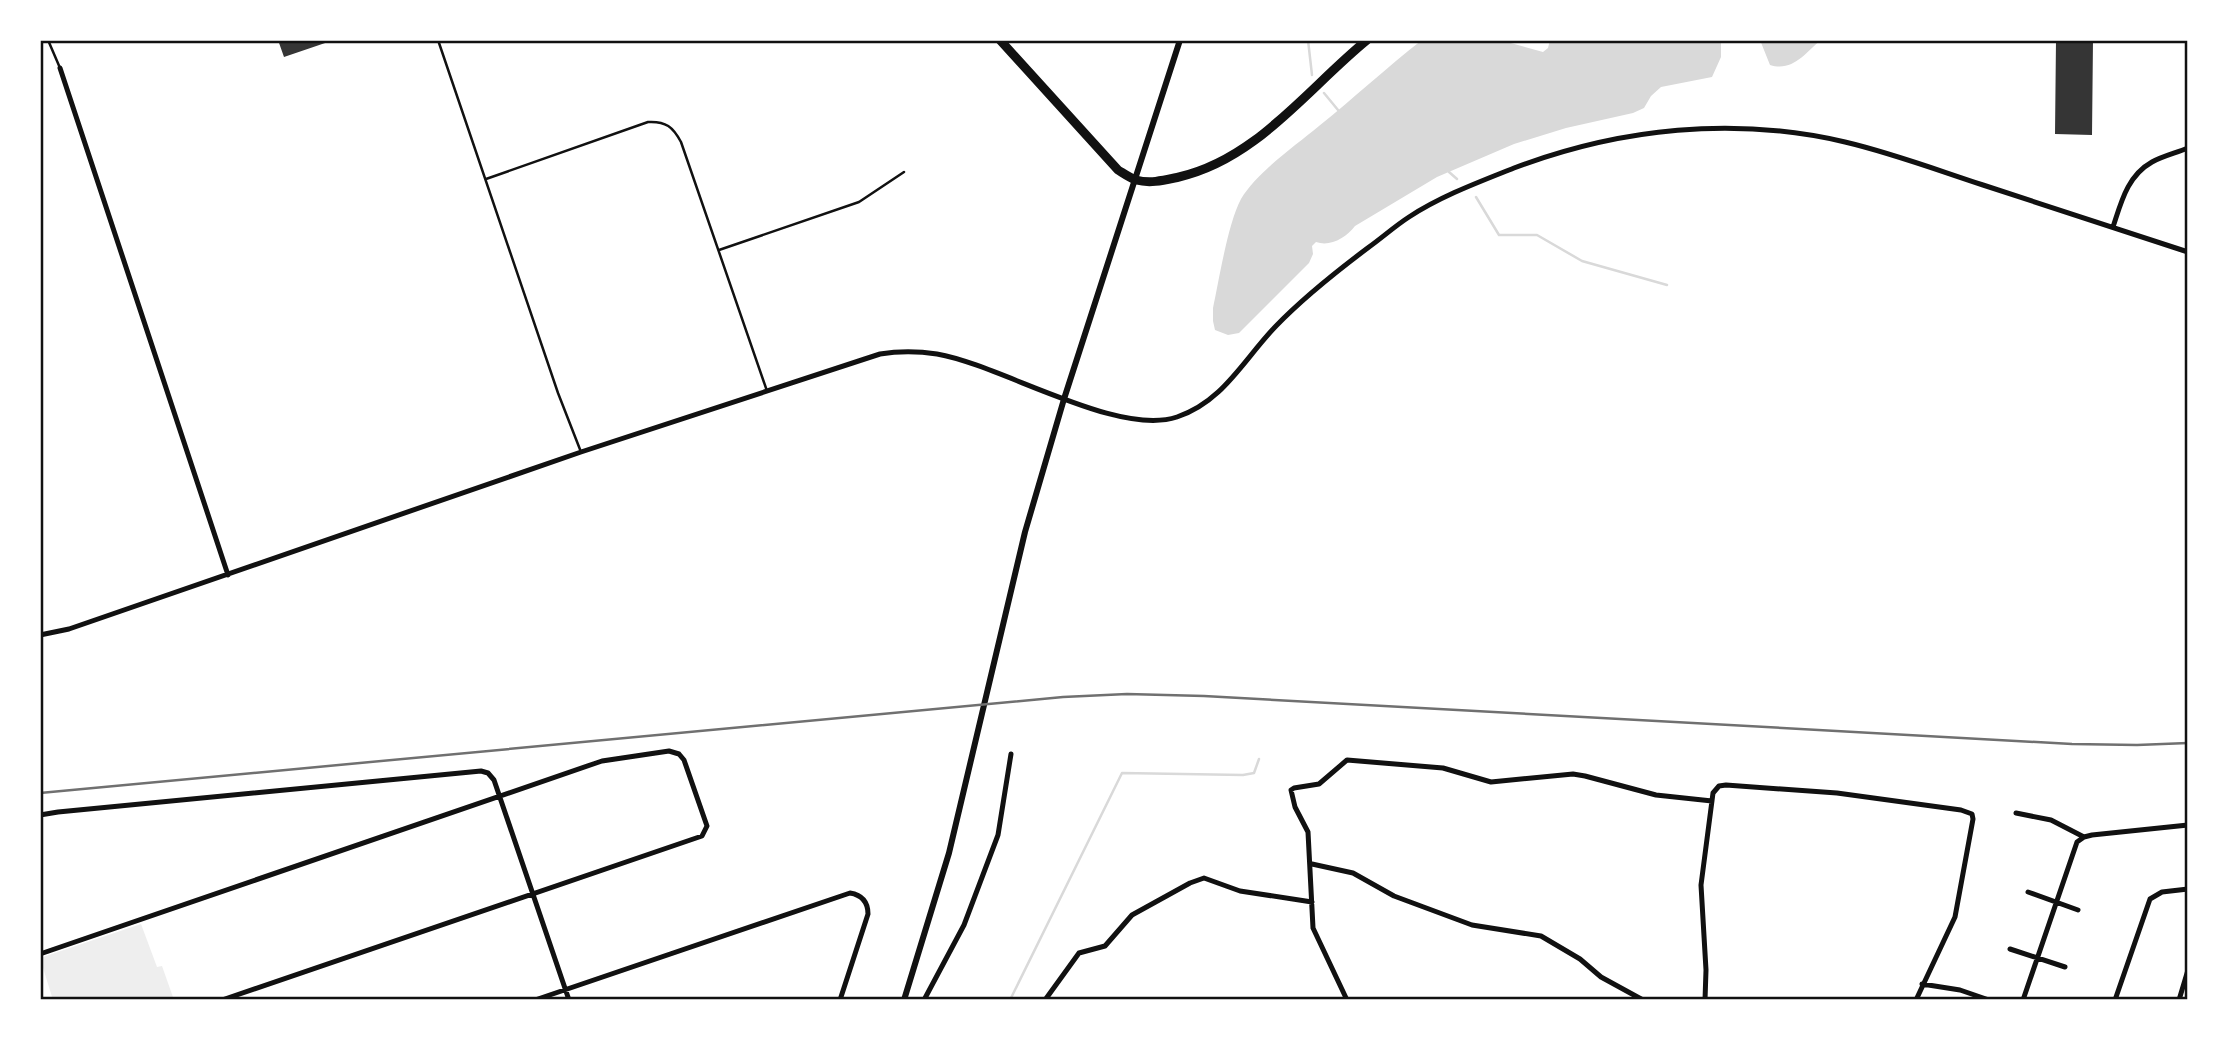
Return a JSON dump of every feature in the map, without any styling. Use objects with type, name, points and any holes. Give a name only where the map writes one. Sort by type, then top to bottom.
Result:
[{"type":"highway","points":[[1000,40],[1108,161],[1135,180],[1153,182],[1187,175],[1238,153],[1367,40]]},
{"type":"street","points":[[904,1000],[943,874],[1019,552],[1064,398],[1180,40]]},
{"type":"street","points":[[60,68],[228,575]]},
{"type":"street","points":[[40,635],[69,629],[581,452],[871,356],[905,352],[935,353],[1136,420],[1174,418],[1213,398],[1296,308],[1359,255],[1410,217],[1481,182],[1534,161],[1626,136],[1679,129],[1719,128],[1760,129],[1816,136],[1870,148],[2188,252]]},
{"type":"street","points":[[2113,227],[2125,193],[2136,175],[2155,161],[2188,148]]},
{"type":"street","points":[[40,954],[602,761],[669,751],[684,760],[706,823],[706,831],[702,836],[222,1000]]},
{"type":"street","points":[[924,1000],[964,925],[998,835],[1011,754]]},
{"type":"street","points":[[1347,1000],[1313,928],[1312,864],[1308,832],[1295,807],[1291,790],[1320,784],[1347,760],[1443,768],[1491,782],[1585,776],[1656,795],[1712,801]]},
{"type":"street","points":[[40,815],[481,771],[490,775],[499,796],[569,1000]]},
{"type":"street","points":[[1705,1000],[1701,885],[1712,801],[1715,789],[1726,785],[1837,793],[1961,810],[1972,814],[1955,917],[1916,1000]]},
{"type":"street","points":[[2016,813],[2051,820],[2084,836],[2188,825]]},
{"type":"street","points":[[2024,1000],[2075,846],[2084,836]]},
{"type":"street","points":[[1312,864],[1353,873],[1394,897],[1472,925],[1541,936],[1580,959],[1608,981],[1643,1000]]},
{"type":"street","points":[[1045,1000],[1079,954],[1104,946],[1132,915],[1190,883],[1204,878],[1241,891],[1312,902]]},
{"type":"street","points":[[2115,1000],[2150,899],[2162,892],[2188,889]]},
{"type":"street","points":[[2028,892],[2078,909]]},
{"type":"street","points":[[535,1000],[846,894],[855,894],[863,899],[868,914],[840,1000]]},
{"type":"street","points":[[2010,949],[2065,967]]},
{"type":"street","points":[[2179,1000],[2188,970]]},
{"type":"street","points":[[1923,984],[1960,990],[1989,1000]]},
{"type":"lane","points":[[48,40],[60,68]]},
{"type":"lane","points":[[439,40],[558,393],[581,452]]},
{"type":"lane","points":[[486,179],[648,122],[666,124],[674,130],[681,142],[767,391]]},
{"type":"lane","points":[[719,250],[859,202],[904,172]]},
{"type":"shaded area","points":[[1422,40],[1500,40],[1543,52],[1548,48],[1550,40],[1721,40],[1721,57],[1712,77],[1661,87],[1651,96],[1644,108],[1633,113],[1566,128],[1514,144],[1437,177],[1355,226],[1337,240],[1316,242],[1312,246],[1313,254],[1309,263],[1239,333],[1228,335],[1215,330],[1213,308],[1224,252],[1236,209],[1248,189],[1277,160]]},
{"type":"shaded area","points":[[1760,40],[1821,40],[1792,64],[1778,66],[1770,65]]},
{"type":"shaded area","points":[[141,924],[157,967],[162,966],[174,1000],[53,1000],[40,958]]},
{"type":"building","points":[[278,40],[331,40],[331,41],[284,57]]},
{"type":"building","points":[[2056,40],[2093,40],[2092,135],[2055,134]]},
{"type":"waterway","points":[[1308,40],[1312,75]]},
{"type":"waterway","points":[[1324,93],[1338,110]]},
{"type":"waterway","points":[[1449,172],[1457,179]]},
{"type":"waterway","points":[[1476,197],[1499,235],[1537,235],[1582,261],[1667,285]]},
{"type":"waterway","points":[[1010,1000],[1122,773],[1243,775],[1254,773],[1259,759]]},
{"type":"railway","points":[[40,793],[1063,697],[1127,694],[2072,744],[2188,743]]}]
